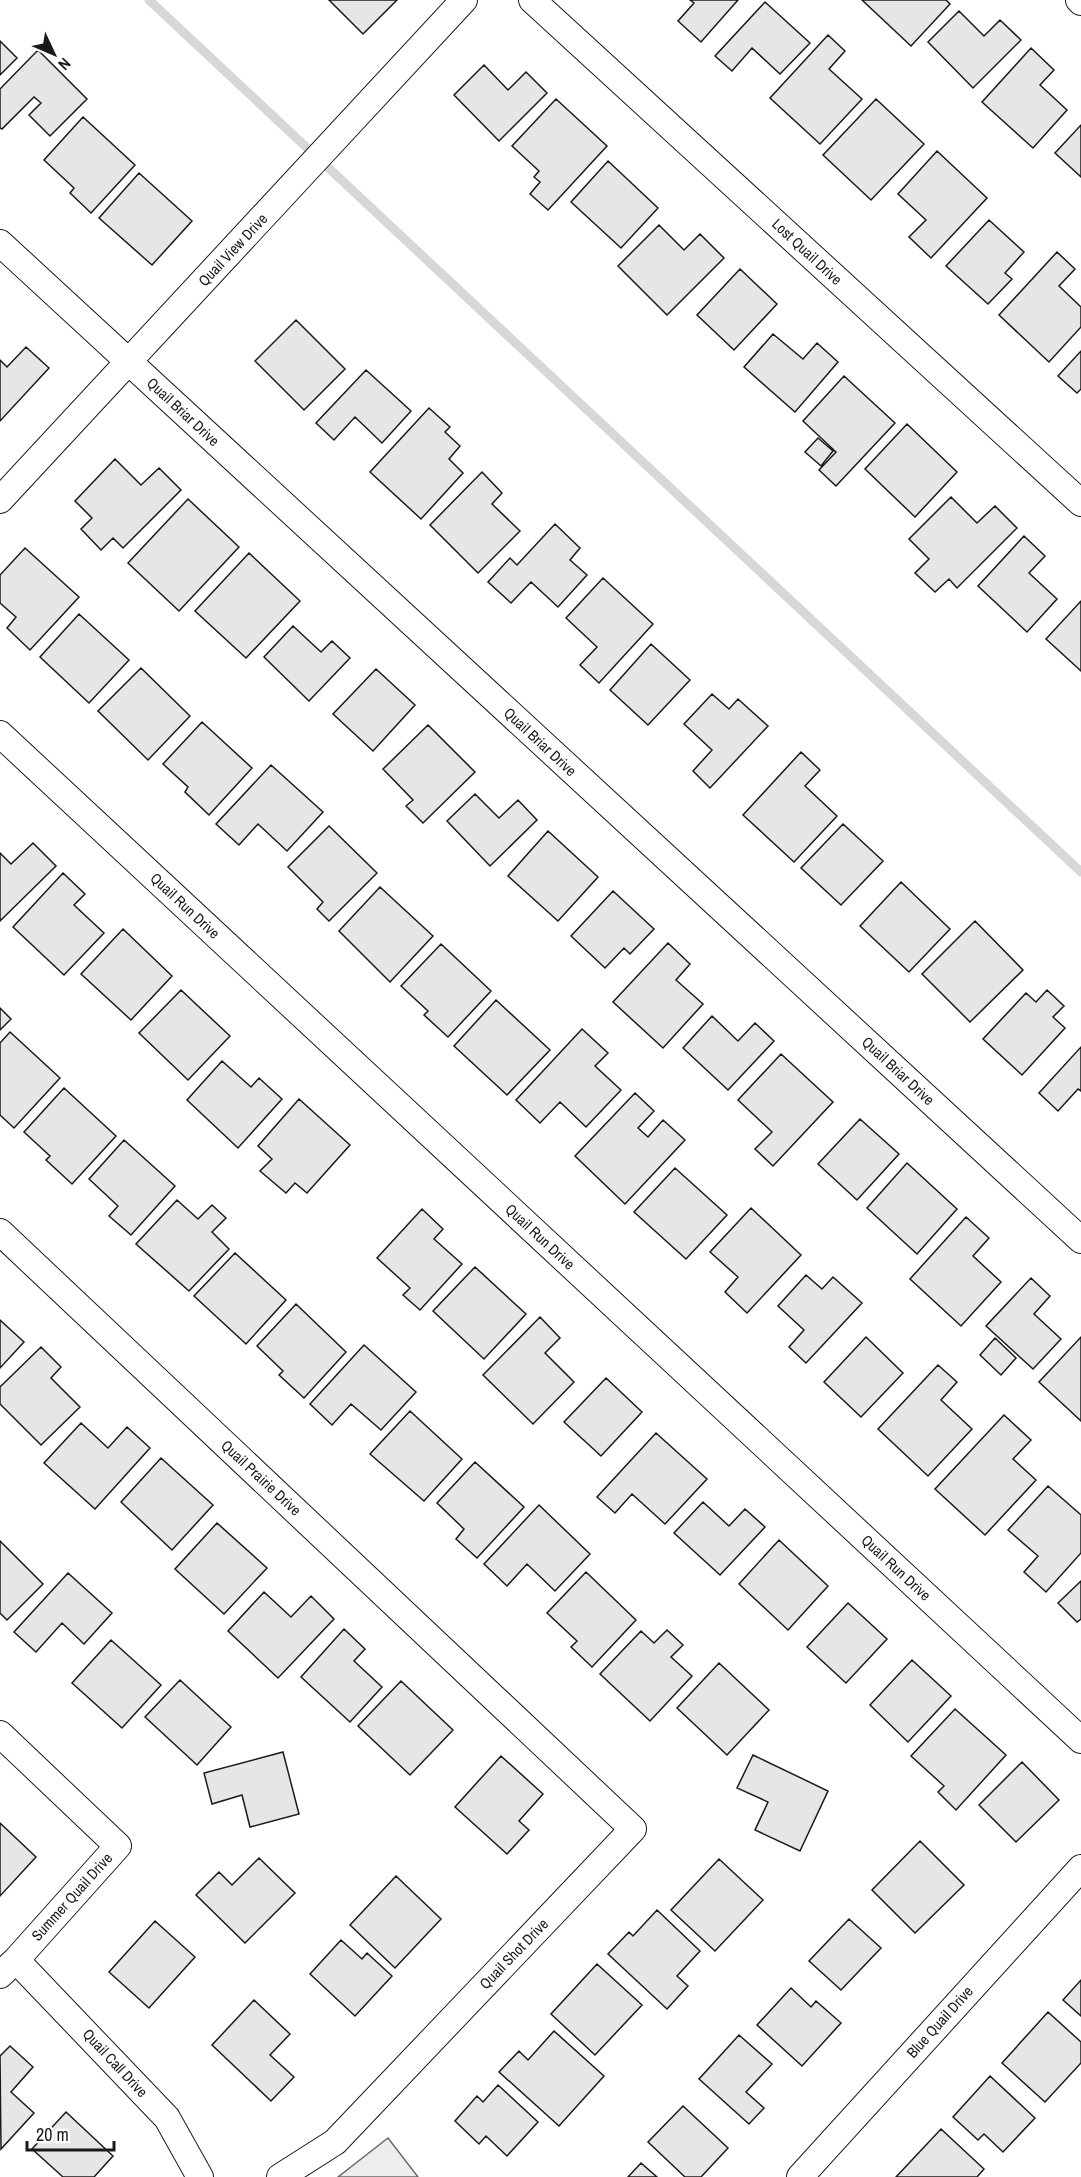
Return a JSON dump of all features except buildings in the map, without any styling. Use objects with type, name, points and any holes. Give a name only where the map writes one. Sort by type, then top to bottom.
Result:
[{"type":"street","name":"Quail View Drive","points":[[0,500],[464,0]]},
{"type":"street","name":"Lost Quail Drive","points":[[532,0],[1081,503]]},
{"type":"street","name":"Quail Briar Drive","points":[[0,243],[1081,1240]]},
{"type":"street","name":"Quail Run Drive","points":[[0,734],[1081,1740]]},
{"type":"street","name":"Quail Prairie Drive","points":[[0,1232],[522,1725]]},
{"type":"street","name":"Quail Shot Drive","points":[[280,2177],[335,2142],[633,1829],[522,1725]]},
{"type":"street","name":"Summer Quail Drive","points":[[0,1734],[118,1846],[8,1967]]},
{"type":"street","name":"Blue Quail Drive","points":[[800,2177],[1081,1868]]},
{"type":"street","name":"Quail Call Drive","points":[[8,1967],[167,2118],[200,2177]]},
{"type":"shaded area","points":[[388,2138],[418,2177],[338,2177]]},
{"type":"waterway","points":[[149,0],[1081,872]]}]
